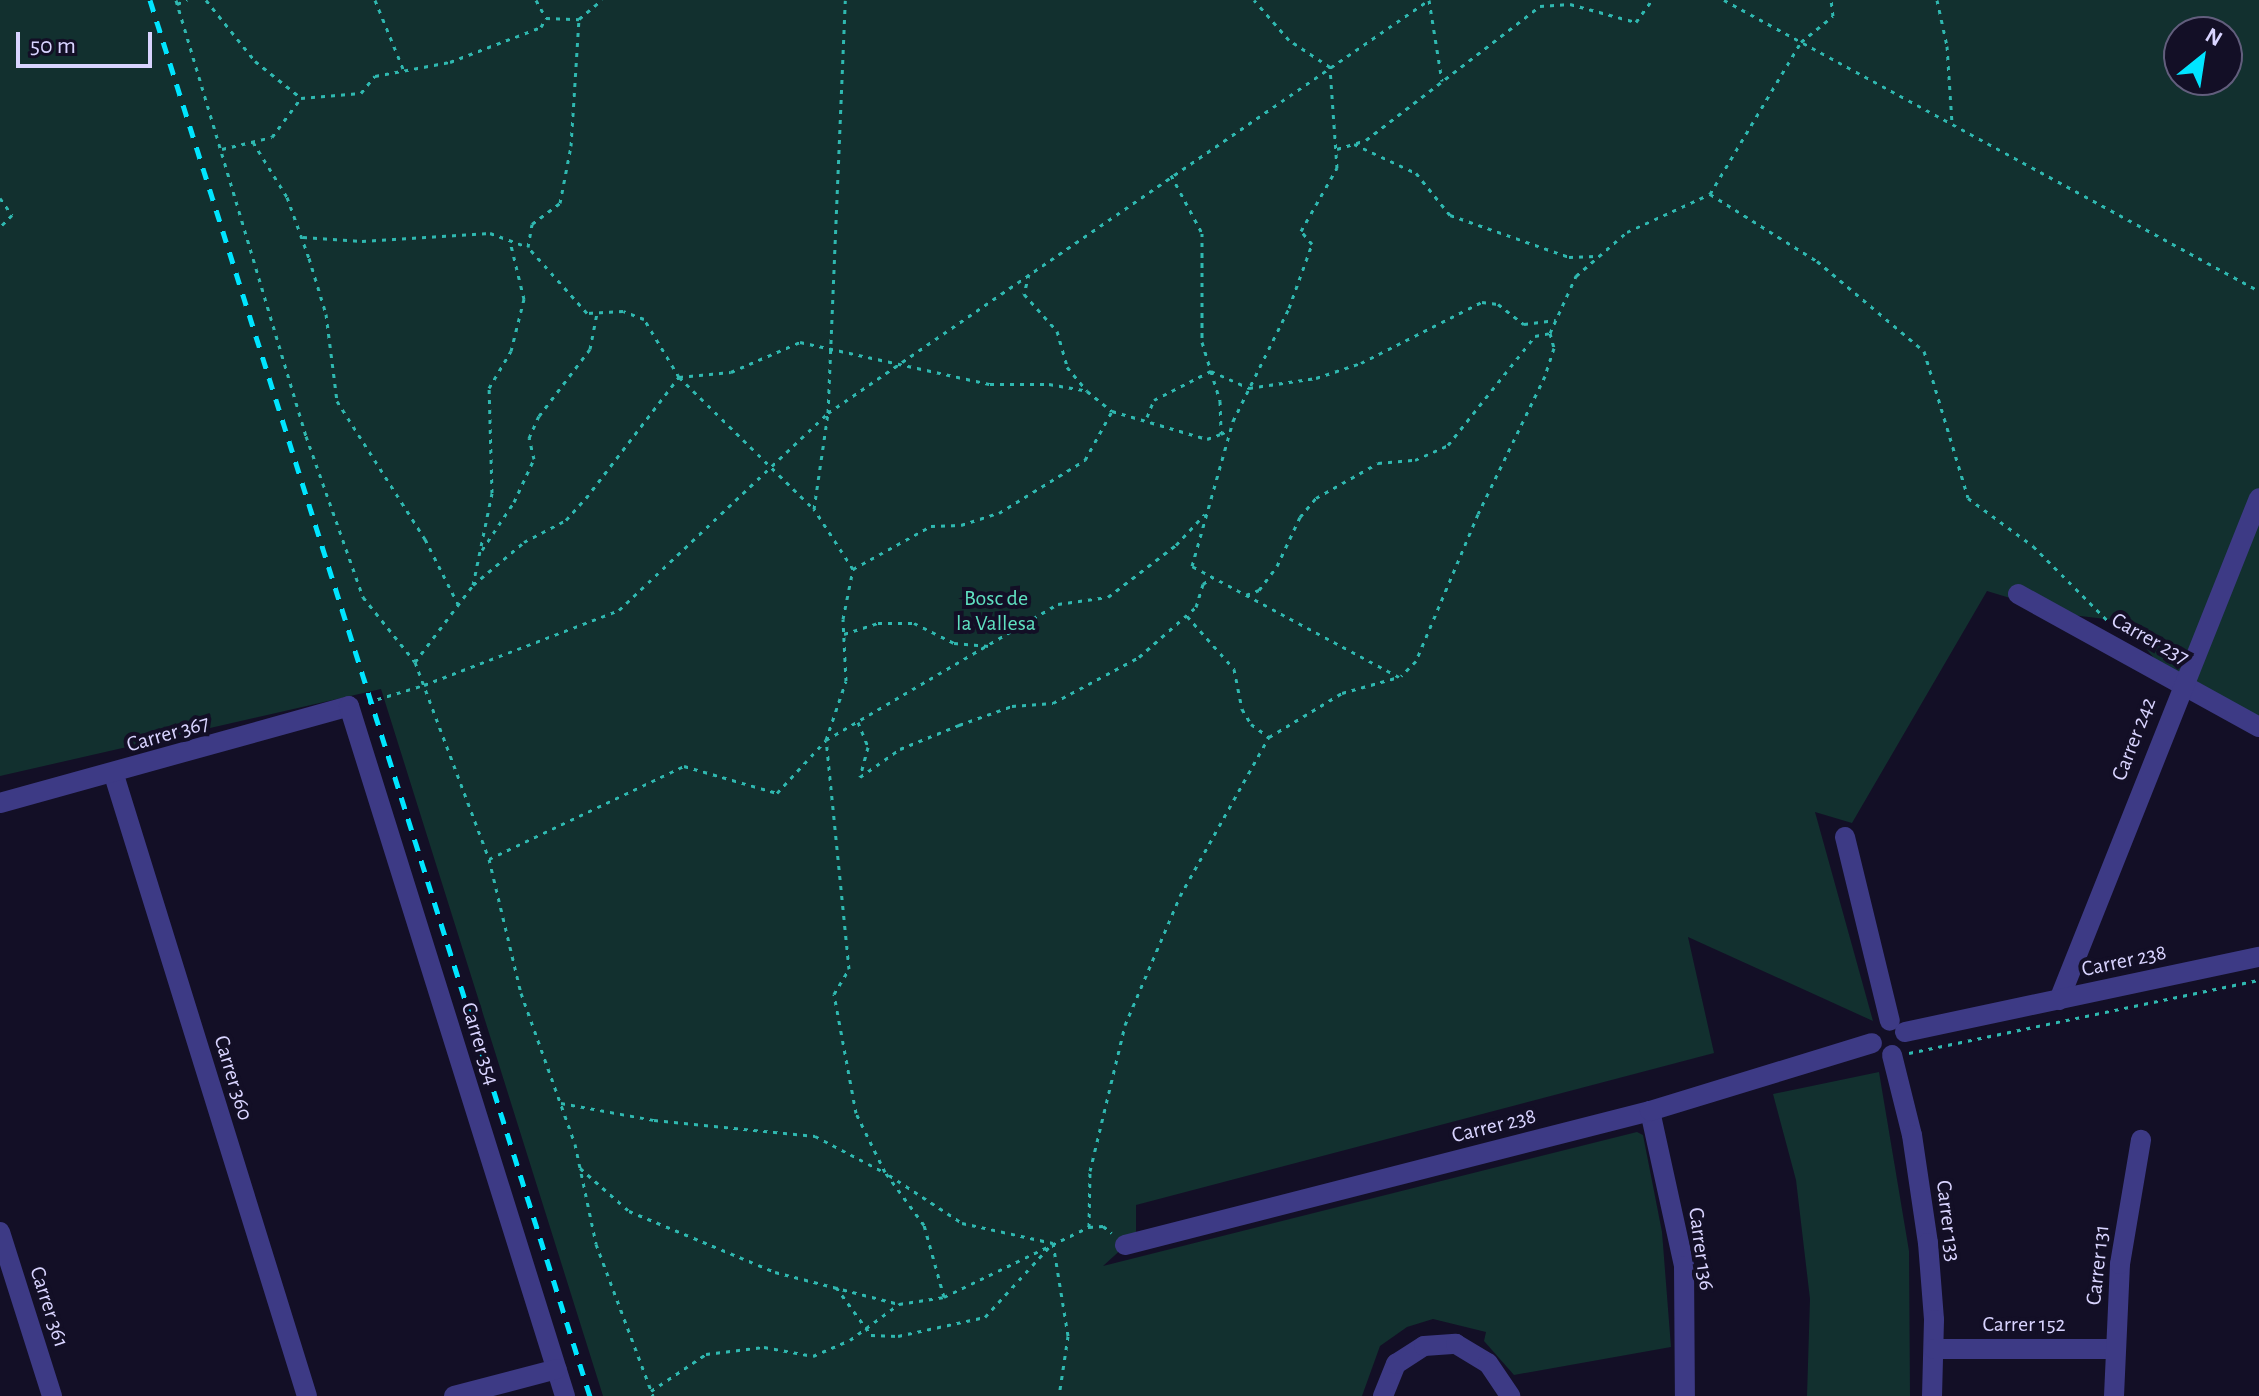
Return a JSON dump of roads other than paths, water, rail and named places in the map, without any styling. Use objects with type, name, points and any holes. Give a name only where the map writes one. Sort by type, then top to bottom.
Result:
[{"type":"street","name":"Carrer 242","points":[[2059,1000],[2182,684],[2259,498]]},
{"type":"street","name":"Carrer 237","points":[[2018,594],[2259,727]]},
{"type":"street","name":"Carrer 367","points":[[0,803],[114,775],[349,706]]},
{"type":"street","name":"Carrer 354","points":[[349,706],[563,1396]]},
{"type":"street","name":"Carrer 360","points":[[114,775],[307,1396]]},
{"type":"street","points":[[1845,837],[1903,1048],[1892,1055],[1878,1052],[1872,1043],[1875,1028],[1897,1027]]},
{"type":"street","name":"Carrer 238","points":[[1897,1027],[2059,1000],[2259,957]]},
{"type":"street","name":"Carrer 238","points":[[1125,1245],[1650,1111],[1872,1043]]},
{"type":"street","name":"Carrer 133","points":[[1892,1055],[1912,1135],[1928,1243],[1934,1349],[1932,1396]]},
{"type":"street","name":"Carrer 136","points":[[1650,1111],[1684,1266],[1685,1396]]},
{"type":"street","name":"Carrer 131","points":[[2114,1396],[2120,1264],[2141,1140]]},
{"type":"street","name":"Carrer 361","points":[[0,1232],[52,1396]]},
{"type":"street","points":[[1383,1396],[1396,1364],[1424,1346],[1456,1344],[1488,1363],[1510,1396]]},
{"type":"street","name":"Carrer 152","points":[[1934,1349],[2114,1349]]},
{"type":"street","points":[[454,1396],[557,1369]]},
{"type":"railway","points":[[150,0],[590,1396]]},
{"type":"park label","name":"Bosc de la Vallesa","points":[[996,610]]}]
